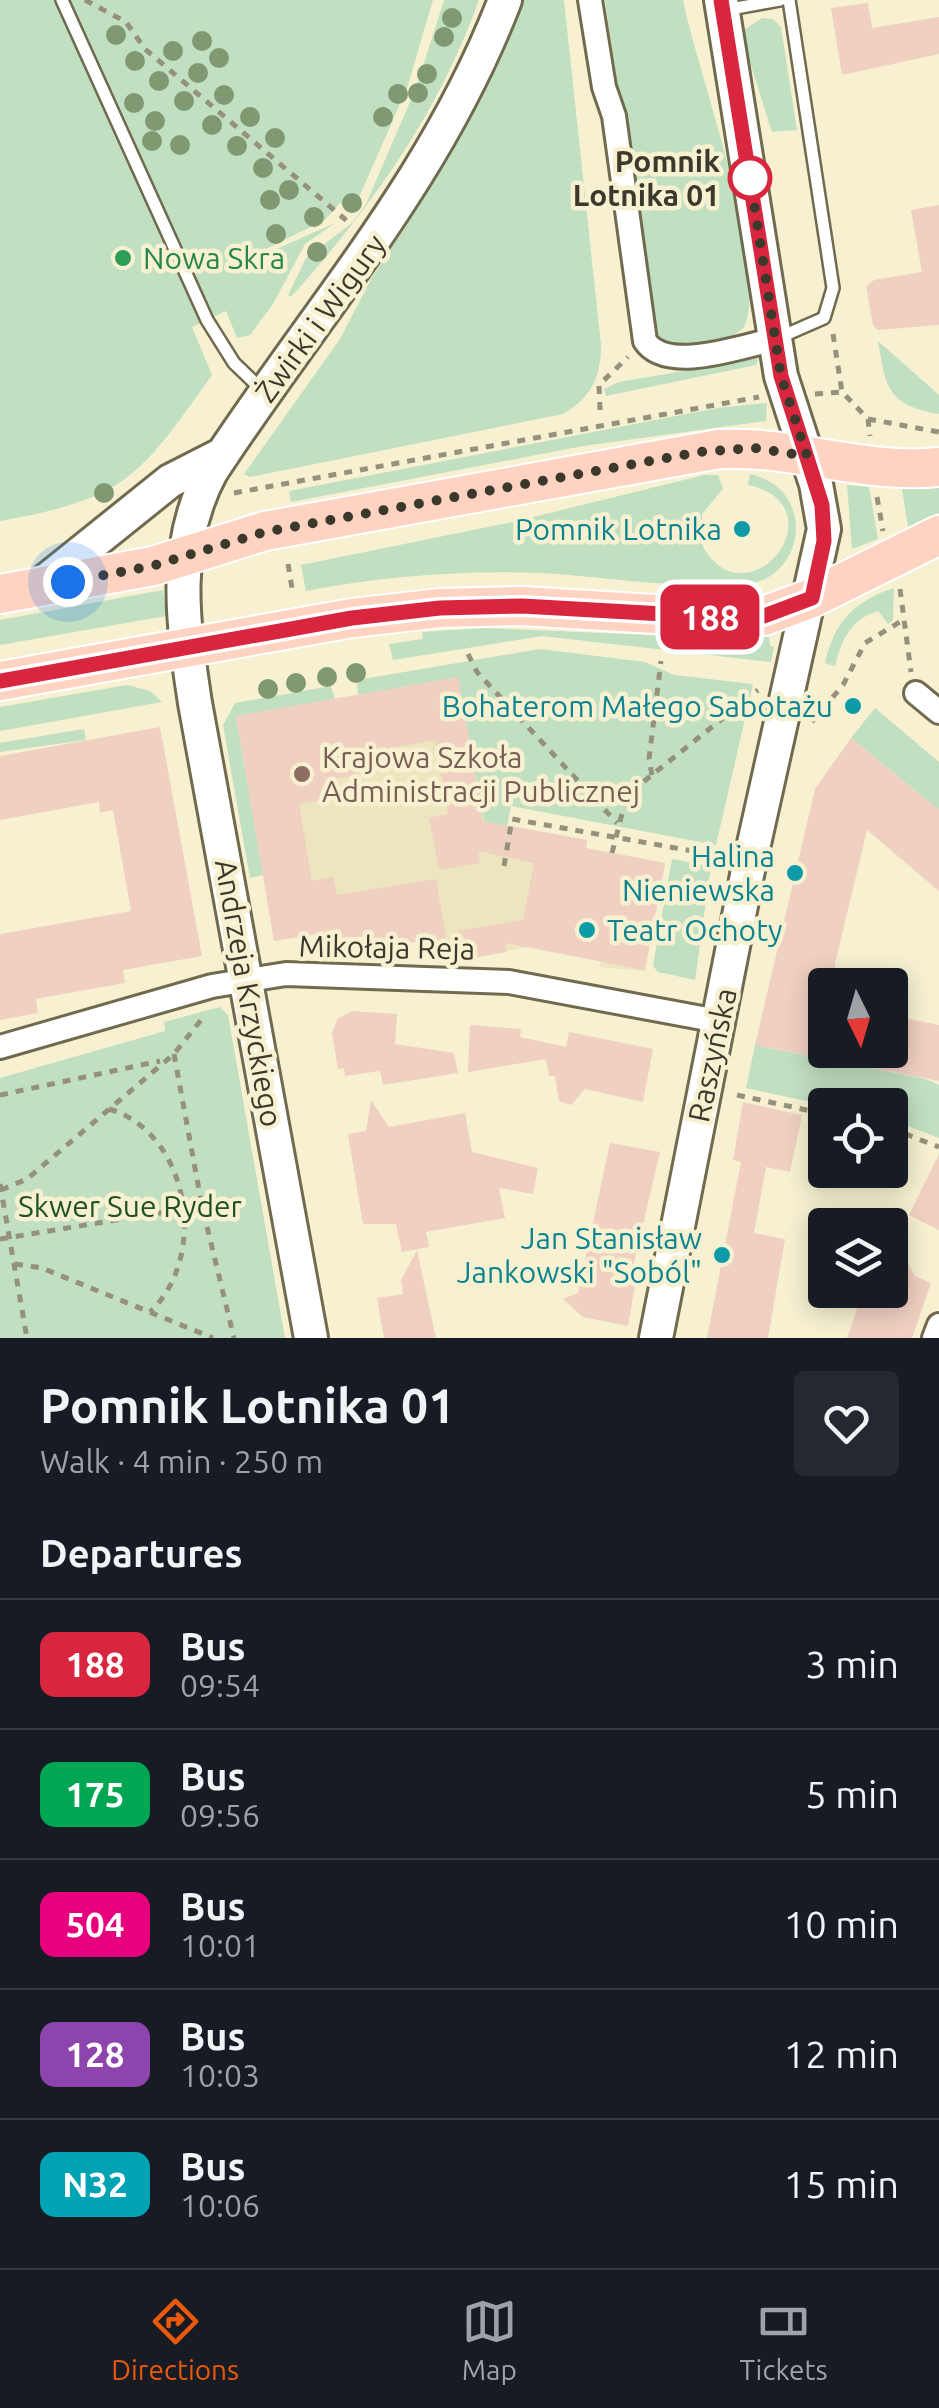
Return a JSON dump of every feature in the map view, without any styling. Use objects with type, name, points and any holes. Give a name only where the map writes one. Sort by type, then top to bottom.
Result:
[{"type":"main road","name":"Żwirki i Wigury","points":[[187,648],[183,556],[195,506],[222,454],[424,168],[466,91],[505,0]]},
{"type":"main road","points":[[722,5],[786,395],[807,456]]},
{"type":"main road","points":[[0,594],[183,556],[265,532],[699,452],[754,448],[874,468],[939,467]]},
{"type":"main road","points":[[38,587],[170,481],[222,454]]},
{"type":"main road","name":"Raszyńska","points":[[656,1338],[738,938],[747,875],[812,598],[824,529],[807,456]]},
{"type":"main road","points":[[0,682],[366,616],[453,607],[750,618],[812,598],[939,535]]},
{"type":"main road","name":"Andrzeja Krzyckiego","points":[[187,648],[311,1338]]},
{"type":"street","points":[[590,0],[604,88],[614,116],[645,341],[658,354],[676,358],[776,339]]},
{"type":"street","points":[[916,693],[939,712]]},
{"type":"street","name":"Mikołaja Reja","points":[[0,1047],[246,979],[286,974],[494,980],[718,1021]]},
{"type":"street","points":[[934,1338],[939,1326]]},
{"type":"lane","points":[[62,0],[208,320],[234,363],[266,393]]},
{"type":"lane","points":[[722,5],[780,0]]},
{"type":"lane","points":[[776,339],[814,324],[829,311],[832,274],[789,0]]},
{"type":"path","points":[[85,0],[126,22],[145,49],[347,221]]},
{"type":"path","points":[[829,311],[842,392],[868,419],[939,432]]},
{"type":"path","points":[[600,410],[599,385],[645,341]]},
{"type":"path","points":[[816,394],[842,392]]},
{"type":"path","points":[[229,492],[262,492],[767,396]]},
{"type":"path","points":[[868,419],[870,433]]},
{"type":"path","points":[[875,487],[884,538]]},
{"type":"path","points":[[288,564],[293,594]]},
{"type":"path","points":[[898,583],[916,693]]},
{"type":"path","points":[[843,684],[865,642],[902,620]]},
{"type":"path","points":[[468,654],[477,672],[617,823]]},
{"type":"path","points":[[652,775],[649,758],[661,661]]},
{"type":"path","points":[[612,853],[624,806],[652,775],[759,689]]},
{"type":"path","points":[[504,866],[512,819],[721,856]]},
{"type":"path","points":[[27,1338],[1,1187],[27,1179],[174,1054],[216,1002]]},
{"type":"path","points":[[174,1054],[202,1206],[234,1338]]},
{"type":"path","points":[[0,1095],[163,1061]]},
{"type":"path","points":[[737,1095],[808,1110]]},
{"type":"path","points":[[108,1108],[132,1118],[150,1135],[171,1170],[185,1208],[184,1242],[176,1271],[164,1297],[150,1312]]},
{"type":"path","points":[[908,1135],[939,1146]]},
{"type":"path","points":[[0,1239],[202,1206]]},
{"type":"path","points":[[16,1264],[42,1268],[213,1338]]},
{"type":"shaded area","points":[[458,677],[468,732],[511,858],[517,827],[587,840],[586,848],[665,863],[645,971],[599,967],[601,961],[527,947],[467,959],[464,942],[423,948],[421,941],[367,944],[365,936],[317,940],[315,934],[274,941],[236,716]]},
{"type":"green space","name":"Nowa Skra","points":[[0,0],[433,0],[407,88],[356,204],[348,210],[340,203],[325,220],[252,256],[254,259],[335,223],[305,244],[273,304],[250,335],[237,338],[226,311],[192,327],[212,375],[166,438],[127,478],[104,492],[77,503],[0,521]]},
{"type":"green space","points":[[444,0],[479,0],[444,82],[375,194],[348,229],[291,297],[288,295],[306,258],[352,223],[366,204],[416,88]]},
{"type":"green space","points":[[522,0],[564,0],[601,345],[593,386],[563,414],[250,477],[244,474],[340,339],[371,279],[419,206],[472,112]]},
{"type":"green space","points":[[605,0],[683,0],[729,168],[748,261],[750,299],[744,327],[709,346],[683,348],[671,344],[653,327]]},
{"type":"green space","points":[[762,18],[773,19],[781,27],[797,130],[772,132],[745,47],[745,29]]},
{"type":"green space","points":[[878,341],[939,395],[939,414],[909,406],[892,392]]},
{"type":"green space","points":[[759,358],[756,365],[606,396],[604,389],[619,382]]},
{"type":"green space","points":[[767,403],[766,421],[583,446],[291,502],[289,491],[717,408]]},
{"type":"green space","points":[[750,474],[779,489],[795,516],[792,550],[779,569],[760,581],[716,586],[482,572],[365,581],[306,591],[301,565],[513,522],[704,475],[718,475],[723,489],[702,514],[703,547],[722,568],[743,573],[762,567],[778,553],[787,534],[787,515],[775,497],[748,485]]},
{"type":"green space","points":[[847,485],[869,487],[878,539],[852,549]]},
{"type":"green space","points":[[939,488],[939,513],[908,527],[902,489]]},
{"type":"green space","points":[[894,588],[893,620],[888,624],[878,611],[861,619],[845,639],[835,666],[825,663],[834,636],[848,615],[868,599]]},
{"type":"green space","points":[[163,590],[166,616],[0,645],[0,620]]},
{"type":"green space","points":[[485,628],[723,638],[769,636],[770,646],[774,647],[771,662],[542,636],[393,660],[389,644],[423,639],[422,632]]},
{"type":"green space","points":[[540,649],[645,662],[674,675],[753,684],[716,845],[511,806],[501,856],[490,853],[458,678],[358,695],[357,684],[363,679]]},
{"type":"green space","points":[[127,685],[150,691],[162,702],[0,731],[0,707]]},
{"type":"green space","points":[[331,686],[335,699],[236,717],[263,875],[250,878],[223,725],[235,703]]},
{"type":"green space","points":[[875,708],[939,762],[939,810],[851,738]]},
{"type":"green space","points":[[84,729],[86,740],[0,752],[0,743]]},
{"type":"green space","points":[[672,859],[711,866],[695,980],[658,972],[653,966]]},
{"type":"green space","name":"Skwer Sue Ryder","points":[[220,1007],[228,1015],[285,1338],[0,1338],[0,1078],[165,1031],[164,1022]]},
{"type":"green space","points":[[755,1045],[808,1056],[808,1068],[871,1068],[926,1079],[939,1085],[939,1138],[908,1126],[908,1088],[808,1088],[808,1101],[746,1088]]},
{"type":"building","points":[[868,3],[872,28],[939,17],[939,54],[842,75],[831,8]]},
{"type":"building","points":[[939,205],[939,325],[878,330],[873,325],[866,286],[874,280],[922,272],[911,210]]},
{"type":"building","points":[[458,677],[483,821],[587,840],[586,848],[665,863],[645,970],[505,943],[507,952],[467,959],[463,935],[456,931],[523,920],[534,863],[478,851],[480,863],[439,870],[429,818],[448,814],[435,740],[386,749],[389,769],[329,780],[332,798],[299,804],[312,881],[333,877],[337,895],[436,879],[447,944],[423,948],[421,941],[399,945],[398,939],[367,944],[366,936],[317,940],[316,934],[274,941],[236,716]]},
{"type":"building","points":[[160,727],[202,956],[123,970],[125,983],[36,999],[38,1013],[0,1020],[0,934],[131,911],[113,810],[100,813],[99,802],[0,820],[0,756]]},
{"type":"building","points":[[851,738],[939,810],[939,891],[867,830],[836,968],[808,968],[808,1055],[755,1045],[815,789]]},
{"type":"building","points":[[352,1011],[397,1014],[395,1044],[454,1053],[458,1073],[383,1085],[380,1071],[345,1076],[344,1068],[338,1069],[332,1033],[338,1018]]},
{"type":"building","points":[[908,1019],[939,1025],[939,1081],[873,1068],[908,1068]]},
{"type":"building","points":[[470,1025],[521,1029],[520,1037],[566,1047],[569,1032],[653,1049],[643,1102],[585,1089],[571,1105],[559,1101],[555,1076],[549,1076],[546,1059],[468,1072]]},
{"type":"building","points":[[371,1100],[389,1127],[465,1113],[472,1152],[538,1168],[533,1194],[499,1188],[505,1218],[426,1232],[429,1247],[402,1252],[396,1224],[363,1224],[348,1134],[366,1131]]},
{"type":"building","points":[[743,1102],[802,1115],[790,1172],[766,1167],[754,1233],[785,1239],[768,1338],[707,1338],[741,1162],[733,1160]]},
{"type":"building","points":[[610,1143],[660,1152],[633,1267],[638,1268],[628,1326],[583,1317],[563,1299],[578,1293]]},
{"type":"building","points":[[939,1154],[939,1230],[909,1215]]},
{"type":"building","points":[[417,1250],[436,1338],[384,1338],[377,1298],[403,1294],[401,1280]]},
{"type":"building","points":[[908,1263],[915,1276],[931,1283],[912,1338],[847,1338],[857,1308],[908,1308]]},
{"type":"bus line","name":"188","points":[[0,681],[410,610],[522,606],[735,618],[780,612],[812,598],[824,541],[822,505],[781,376],[721,0]]},
{"type":"place","name":"Pomnik Lotnika 01","points":[[750,178]]},
{"type":"place","name":"Nowa Skra","points":[[123,258]]},
{"type":"place","name":"Pomnik Lotnika","points":[[742,529]]},
{"type":"place","name":"Bohaterom Małego Sabotażu","points":[[853,706]]},
{"type":"place","name":"Krajowa Szkoła Administracji Publicznej","points":[[302,774]]},
{"type":"place","name":"Halina Nieniewska","points":[[795,873]]},
{"type":"place","name":"Teatr Ochoty","points":[[587,930]]},
{"type":"place","name":"Jan Stanisław Jankowski \"Soból\"","points":[[722,1255]]},
{"type":"route","points":[[68,582],[152,566],[265,532],[699,452],[754,448],[807,456],[781,376],[750,178]]}]
